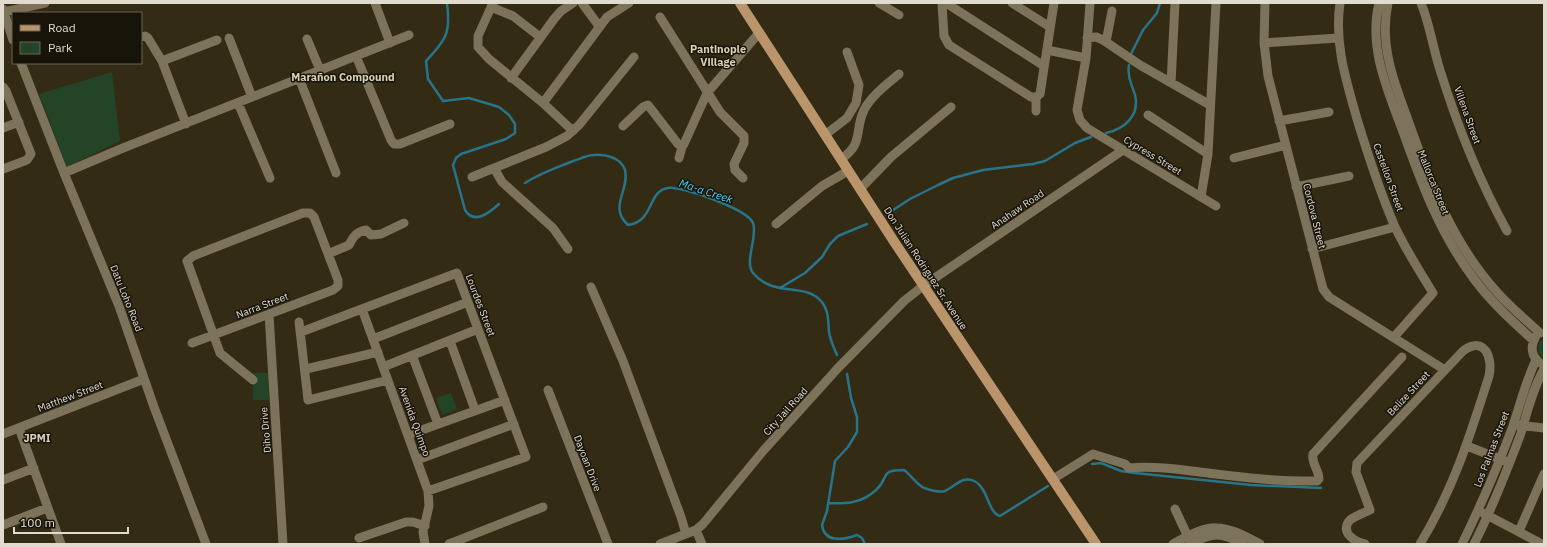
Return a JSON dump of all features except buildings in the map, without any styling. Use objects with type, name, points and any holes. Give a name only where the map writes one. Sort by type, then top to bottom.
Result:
[{"type":"main road","name":"Don Julian Rodriguez Sr. Avenue","points":[[740,3],[923,286],[1096,544]]},
{"type":"street","points":[[12,37],[4,11],[45,3]]},
{"type":"street","points":[[375,3],[390,43]]},
{"type":"street","points":[[511,78],[540,36],[561,11],[573,3]]},
{"type":"street","points":[[582,3],[599,26]]},
{"type":"street","points":[[542,103],[599,26],[607,18],[629,3]]},
{"type":"street","points":[[879,3],[898,15]]},
{"type":"street","points":[[942,3],[944,36],[949,45],[1031,97],[1036,97]]},
{"type":"street","points":[[946,3],[1044,66]]},
{"type":"street","points":[[1012,3],[1050,27]]},
{"type":"street","points":[[1036,111],[1036,97],[1040,94],[1054,3]]},
{"type":"street","points":[[1047,50],[1086,58],[1090,3]]},
{"type":"street","points":[[1171,83],[1175,3]]},
{"type":"street","points":[[1201,197],[1208,154],[1216,3]]},
{"type":"street","name":"Cordova Street","points":[[1265,3],[1264,43],[1268,76],[1321,284],[1329,297],[1394,336],[1445,370]]},
{"type":"street","name":"Castellon Street","points":[[1340,3],[1338,38],[1346,80],[1369,158],[1396,227],[1433,293],[1394,336]]},
{"type":"street","name":"Mallorca Street","points":[[1379,3],[1376,36],[1380,65],[1387,90],[1430,204],[1449,241],[1474,279],[1500,310],[1533,340]]},
{"type":"street","name":"Mallorca Street","points":[[1388,3],[1385,45],[1390,68],[1427,175],[1441,208],[1456,237],[1485,278],[1503,300],[1542,332]]},
{"type":"street","name":"Villena Street","points":[[1421,3],[1430,29],[1439,69],[1469,150],[1488,195],[1507,231]]},
{"type":"street","points":[[540,36],[513,16],[492,5],[478,36],[478,44],[484,55],[573,131]]},
{"type":"street","points":[[1106,42],[1112,11]]},
{"type":"street","points":[[660,18],[707,93],[724,117],[744,136],[744,143],[734,164],[735,170],[743,178]]},
{"type":"street","points":[[679,158],[682,147],[707,93],[759,33]]},
{"type":"street","points":[[64,173],[123,148],[409,35]]},
{"type":"street","points":[[142,37],[145,36],[148,38],[162,61],[186,124]]},
{"type":"street","points":[[1087,38],[1096,37],[1106,42],[1171,83],[1210,105]]},
{"type":"street","points":[[229,38],[252,97]]},
{"type":"street","points":[[1264,43],[1338,38]]},
{"type":"street","points":[[306,39],[320,70]]},
{"type":"street","points":[[162,61],[217,40]]},
{"type":"street","points":[[825,135],[847,118],[856,104],[859,86],[847,52]]},
{"type":"street","points":[[356,56],[394,144],[400,144],[450,124]]},
{"type":"street","points":[[472,177],[558,142],[573,131],[634,57]]},
{"type":"street","name":"Cypress Street","points":[[1086,58],[1077,110],[1080,120],[1087,128],[1216,206]]},
{"type":"street","name":"Datu Loho Road","points":[[21,64],[64,173],[119,306],[144,379],[206,544]]},
{"type":"street","points":[[841,159],[853,149],[864,110],[869,102],[899,74]]},
{"type":"street","points":[[299,78],[336,173]]},
{"type":"street","points":[[3,87],[6,91],[30,151],[30,156],[27,160],[3,169]]},
{"type":"street","points":[[238,103],[270,178]]},
{"type":"street","points":[[623,126],[643,107],[648,105],[678,144],[682,147]]},
{"type":"street","points":[[860,189],[891,157],[951,108]]},
{"type":"street","points":[[1279,121],[1329,112]]},
{"type":"street","points":[[1148,115],[1208,154]]},
{"type":"street","points":[[3,128],[19,122]]},
{"type":"street","points":[[1234,158],[1286,145]]},
{"type":"street","name":"Anahaw Road","points":[[923,286],[1124,150]]},
{"type":"street","points":[[494,168],[502,182],[553,228],[568,249]]},
{"type":"street","points":[[776,224],[822,186],[848,171]]},
{"type":"street","points":[[1296,187],[1349,176]]},
{"type":"street","points":[[253,380],[220,353],[187,264],[188,259],[297,216],[310,213],[314,217],[328,254],[349,245],[352,238],[358,231],[366,230],[371,235],[381,234],[404,223]]},
{"type":"street","points":[[1312,249],[1396,227]]},
{"type":"street","name":"Narra Street","points":[[192,343],[333,290],[338,286],[338,280],[328,254]]},
{"type":"street","name":"Lourdes Street","points":[[301,332],[457,273],[526,457],[428,491]]},
{"type":"street","name":"City Jail Road","points":[[660,544],[696,530],[714,512],[763,451],[838,368],[878,327],[923,286]]},
{"type":"street","points":[[591,287],[634,389],[686,534]]},
{"type":"street","points":[[373,338],[468,302]]},
{"type":"street","name":"Avenida Quimpo","points":[[362,309],[428,491],[429,506],[423,532],[425,544]]},
{"type":"street","name":"Diho Drive","points":[[269,314],[283,544]]},
{"type":"street","points":[[299,322],[306,369],[308,400],[388,380]]},
{"type":"street","points":[[383,367],[478,329]]},
{"type":"street","points":[[1540,362],[1532,348],[1533,340],[1542,332]]},
{"type":"street","points":[[450,340],[475,410]]},
{"type":"street","name":"Belize Street","points":[[1365,544],[1354,540],[1346,529],[1348,522],[1370,510],[1356,472],[1357,463],[1463,351],[1473,346],[1483,348],[1490,357],[1489,376],[1467,446],[1443,501],[1420,544]]},
{"type":"street","points":[[306,369],[378,352]]},
{"type":"street","points":[[412,355],[438,424]]},
{"type":"street","points":[[1053,479],[1093,454],[1125,464],[1130,468],[1159,468],[1255,479],[1317,481],[1319,476],[1313,460],[1313,454],[1402,357]]},
{"type":"street","name":"Los Palmas Street","points":[[1462,544],[1500,460],[1513,425],[1525,385],[1540,362]]},
{"type":"street","points":[[1474,544],[1488,516],[1510,463],[1535,388],[1544,369]]},
{"type":"street","name":"Matthew Street","points":[[3,434],[144,379]]},
{"type":"street","name":"Dayoan Drive","points":[[548,390],[608,544]]},
{"type":"street","points":[[408,435],[505,400]]},
{"type":"street","points":[[417,460],[514,424]]},
{"type":"street","points":[[1513,425],[1544,428]]},
{"type":"street","points":[[19,428],[61,544]]},
{"type":"street","points":[[1467,446],[1510,463]]},
{"type":"street","points":[[3,480],[34,468]]},
{"type":"street","points":[[1519,531],[1544,474]]},
{"type":"street","points":[[449,544],[543,507]]},
{"type":"street","points":[[3,525],[47,508]]},
{"type":"street","points":[[1175,509],[1189,541]]},
{"type":"street","points":[[1478,511],[1542,544]]},
{"type":"street","points":[[359,538],[406,522],[413,522],[425,526]]},
{"type":"street","points":[[1173,544],[1189,541],[1202,530],[1215,527],[1230,529],[1244,542],[1260,544]]},
{"type":"street","points":[[696,530],[702,544]]},
{"type":"green space","points":[[112,72],[120,141],[67,167],[39,94]]},
{"type":"green space","points":[[1544,338],[1544,358],[1538,351],[1538,345]]},
{"type":"green space","points":[[253,373],[268,373],[269,400],[253,400]]},
{"type":"green space","points":[[451,393],[457,409],[442,415],[436,398]]},
{"type":"waterway","name":"Ma-a Creek","points":[[447,3],[448,22],[446,35],[426,61],[428,79],[443,101],[469,98],[499,107],[509,115],[515,124],[515,133],[506,139],[461,154],[456,158],[453,165],[465,210],[469,214],[473,217],[482,216],[499,204]]},
{"type":"waterway","points":[[1131,54],[1143,30],[1157,13],[1160,3]]},
{"type":"waterway","points":[[1106,133],[1124,125],[1133,115],[1136,102],[1129,77],[1129,65]]},
{"type":"waterway","points":[[887,214],[910,199],[953,178],[983,170],[1033,164],[1045,161],[1075,143],[1091,137]]},
{"type":"waterway","name":"Ma-a Creek","points":[[525,183],[542,173],[573,161],[589,156],[602,155],[616,159],[625,170],[626,177],[621,198],[620,212],[622,218],[628,225],[643,218],[657,194],[661,190],[668,188],[675,188],[699,195],[739,211],[748,217],[753,223],[754,235],[750,256],[753,273],[761,281],[770,285],[779,288],[806,292],[814,295],[821,301],[827,312],[832,344],[837,355]]},
{"type":"waterway","points":[[780,288],[805,273],[822,257],[830,244],[838,236],[867,224]]},
{"type":"waterway","name":"Ma-a Creek","points":[[847,374],[851,398],[857,417],[857,432],[848,447],[835,461],[827,511],[822,525],[826,535],[835,539],[857,535],[862,538],[865,544]]},
{"type":"waterway","points":[[1092,464],[1101,463],[1121,471],[1135,473],[1251,485],[1321,488]]},
{"type":"waterway","points":[[829,503],[848,503],[865,498],[880,486],[887,473],[896,470],[904,470],[916,482],[926,489],[943,492],[963,480],[967,479],[976,482],[983,490],[990,506],[996,514],[1000,516],[1048,486]]},
{"type":"district","name":"Pantinople Village","points":[[718,55]]},
{"type":"district","name":"Marañon Compound","points":[[343,77]]},
{"type":"district","name":"JPMI","points":[[37,438]]}]
